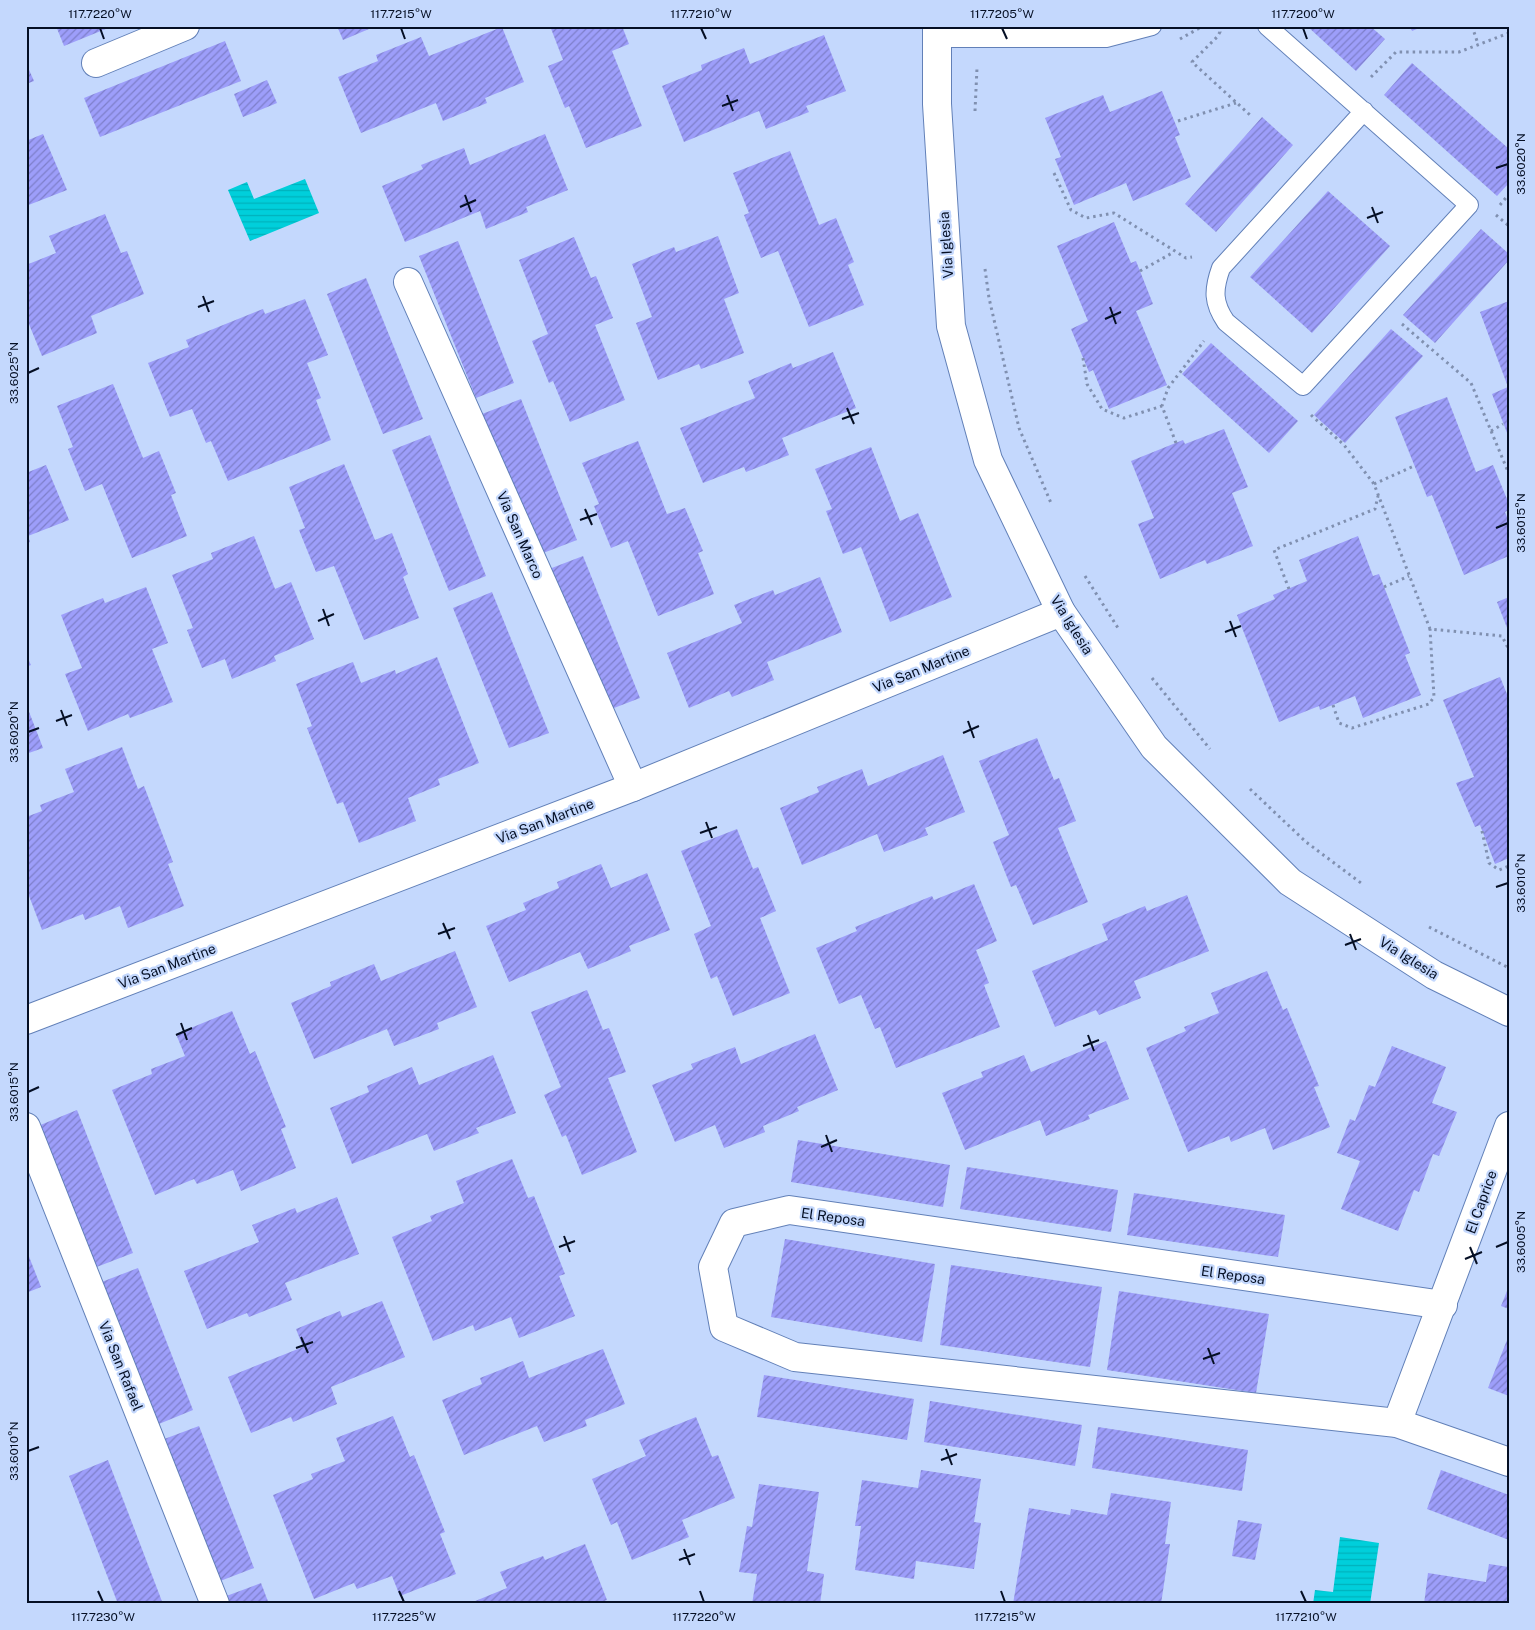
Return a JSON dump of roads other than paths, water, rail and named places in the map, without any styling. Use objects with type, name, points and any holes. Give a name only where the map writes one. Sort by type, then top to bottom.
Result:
[{"type":"street","points":[[96,63],[185,26]]},
{"type":"street","name":"Via Iglesia","points":[[937,32],[937,104],[952,326],[988,460],[1061,612],[1154,747],[1290,882],[1434,974],[1509,1012]]},
{"type":"street","name":"Via San Marco","points":[[408,282],[633,787]]},
{"type":"street","name":"Via San Martine","points":[[26,1020],[633,787],[1061,612]]},
{"type":"street","name":"El Caprice","points":[[1443,1305],[1509,1126]]},
{"type":"street","name":"Via San Rafael","points":[[26,1127],[215,1604]]},
{"type":"street","name":"El Reposa","points":[[1443,1305],[789,1210],[734,1223],[713,1267],[724,1328],[795,1357],[1397,1424],[1509,1462]]},
{"type":"street","points":[[1397,1424],[1443,1305]]},
{"type":"lane","points":[[937,32],[1106,38],[1152,26]]},
{"type":"lane","points":[[1267,26],[1364,111],[1469,205],[1304,386],[1226,322],[1218,310],[1215,285],[1221,268],[1364,111]]}]
